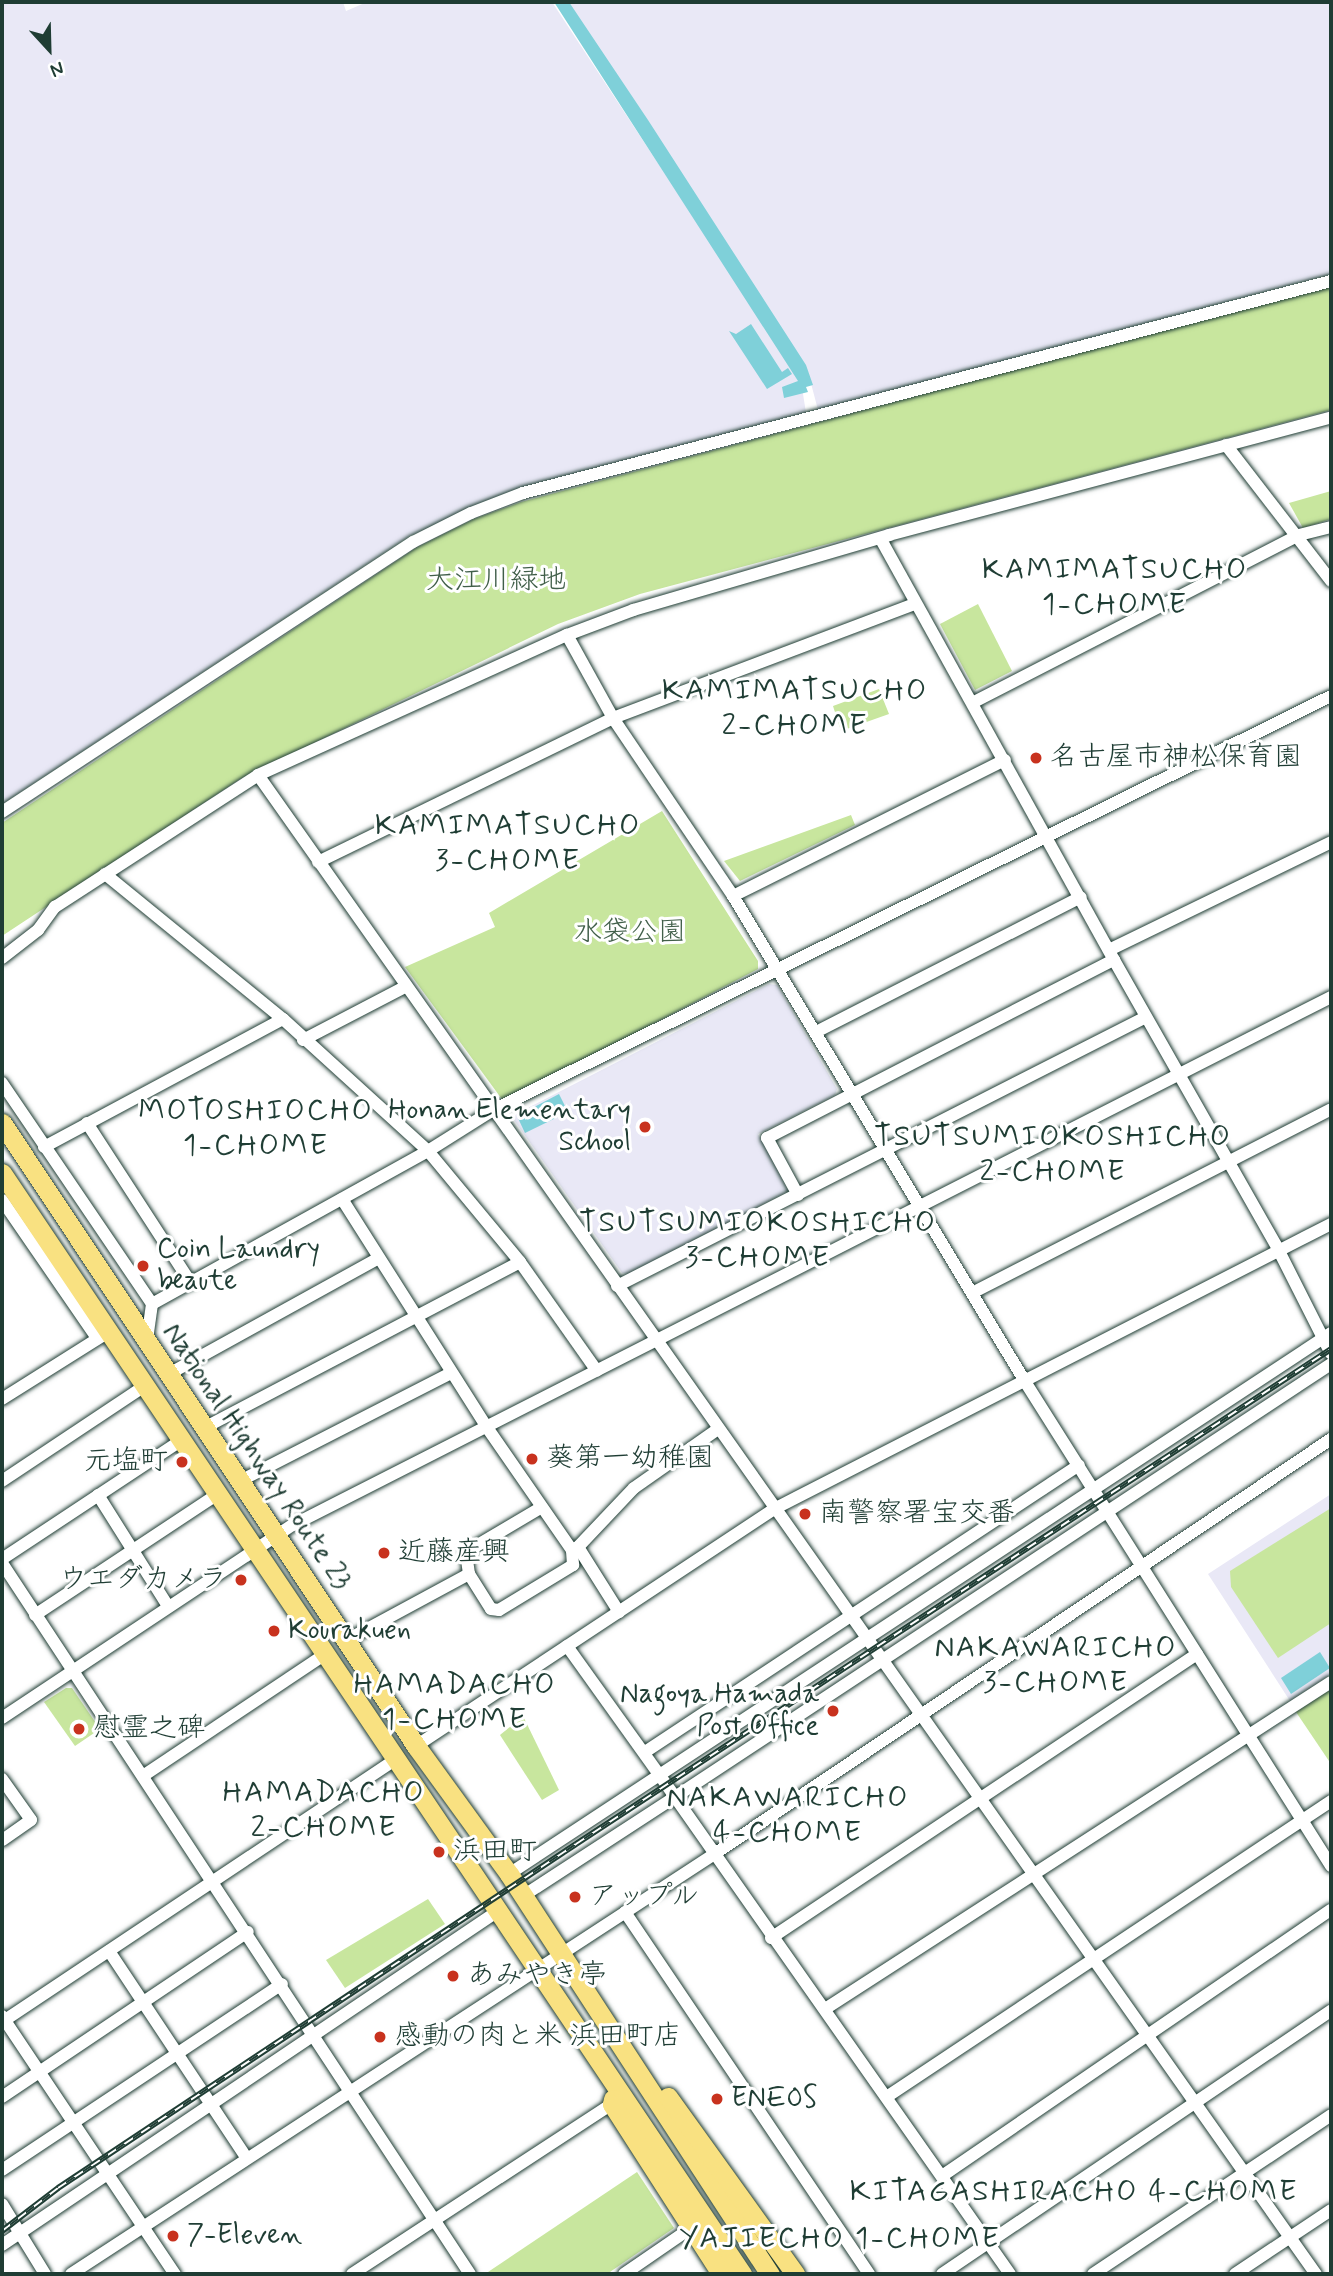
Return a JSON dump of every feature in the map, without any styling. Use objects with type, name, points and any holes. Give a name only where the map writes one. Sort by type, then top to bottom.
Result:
[{"type":"highway","name":"National Highway Route 23","points":[[2,1123],[146,1345],[345,1641],[416,1746],[509,1874],[770,2274]]},
{"type":"highway","name":"National Highway Route 23","points":[[2,1172],[102,1331],[143,1387],[536,1968],[614,2096],[698,2223],[742,2274]]},
{"type":"highway","points":[[641,2079],[664,2091],[794,2274]]},
{"type":"highway","points":[[698,2223],[721,2274]]},
{"type":"street","points":[[2,811],[414,542],[471,513],[523,493],[1331,281]]},
{"type":"street","points":[[2,958],[38,930],[55,906],[258,775],[566,635],[729,581],[1331,418]]},
{"type":"street","points":[[1226,445],[1299,535],[1331,581]]},
{"type":"street","points":[[974,702],[1299,535],[1331,527]]},
{"type":"street","points":[[881,540],[915,604],[974,702],[1144,1018],[1229,1161],[1327,1336],[1331,1354]]},
{"type":"street","points":[[318,862],[613,718],[915,604]]},
{"type":"street","points":[[566,635],[613,718],[733,896],[816,1032],[850,1096],[1024,1380],[1331,1866]]},
{"type":"street","points":[[152,1304],[428,1151],[493,1110],[775,968],[1331,696]]},
{"type":"street","points":[[733,896],[1005,760]]},
{"type":"street","points":[[258,775],[405,988],[881,1661],[1198,2101],[1316,2274]]},
{"type":"street","points":[[798,1195],[767,1138],[1331,842]]},
{"type":"street","points":[[105,874],[283,1020],[428,1151],[520,1262],[597,1371]]},
{"type":"street","points":[[816,1032],[1081,897]]},
{"type":"street","points":[[303,1040],[405,988]]},
{"type":"street","points":[[2,1718],[275,1536],[486,1426],[920,1210],[1331,997]]},
{"type":"street","points":[[617,1286],[1144,1018]]},
{"type":"street","points":[[44,1147],[283,1020]]},
{"type":"street","points":[[2,1083],[152,1304],[146,1345]]},
{"type":"street","points":[[972,1293],[1331,1109]]},
{"type":"street","points":[[87,1123],[191,1283]]},
{"type":"street","points":[[342,1199],[486,1426],[619,1612]]},
{"type":"street","points":[[2,1200],[102,1331],[2,1399]]},
{"type":"street","points":[[416,1746],[774,1509],[1331,1224]]},
{"type":"street","points":[[167,1375],[379,1258]]},
{"type":"street","points":[[202,1429],[520,1262]]},
{"type":"street","points":[[509,1874],[1327,1336]]},
{"type":"street","points":[[523,1896],[1331,1364]]},
{"type":"street","points":[[238,1482],[451,1373]]},
{"type":"street","points":[[2,1481],[143,1387]]},
{"type":"street","points":[[542,1507],[466,1552],[469,1574],[491,1609],[499,1610],[573,1565],[575,1548],[634,1488],[719,1429]]},
{"type":"street","points":[[71,2274],[350,2088],[713,1855],[920,1713],[1331,1439]]},
{"type":"street","points":[[179,1442],[2,1561],[71,1672],[315,2033],[433,2222],[470,2274]]},
{"type":"street","points":[[645,1752],[1079,1465]]},
{"type":"street","points":[[98,1495],[168,1606]]},
{"type":"street","points":[[35,1615],[215,1496]]},
{"type":"street","points":[[345,1641],[469,1574]]},
{"type":"street","points":[[567,1646],[645,1752],[771,1938],[888,2096],[1010,2274]]},
{"type":"street","points":[[771,1938],[1197,1654]]},
{"type":"street","points":[[143,1776],[324,1655]]},
{"type":"street","points":[[825,2009],[1035,1877],[1331,1682]]},
{"type":"street","points":[[175,2274],[3,2020],[395,1760]]},
{"type":"street","points":[[2,1779],[31,1820],[2,1840]]},
{"type":"street","points":[[888,2096],[1331,1801]]},
{"type":"street","points":[[942,2176],[1331,1910]]},
{"type":"street","points":[[2,2245],[106,2171],[498,1912]]},
{"type":"street","points":[[625,1912],[869,2274]]},
{"type":"street","points":[[2,2097],[248,1932]]},
{"type":"street","points":[[109,1951],[246,2157]]},
{"type":"street","points":[[2,2170],[282,1984]]},
{"type":"street","points":[[942,2274],[1331,2011]]},
{"type":"street","points":[[352,2274],[433,2222],[614,2096]]},
{"type":"street","points":[[1093,2274],[1248,2174],[1331,2115]]},
{"type":"street","points":[[3,2209],[20,2231],[45,2274]]},
{"type":"street","points":[[1235,2274],[1331,2210]]},
{"type":"street","points":[[624,2274],[698,2223]]},
{"type":"shaded area","points":[[2,2],[343,2],[346,11],[367,2],[552,2],[801,381],[806,413],[523,488],[409,536],[2,804]]},
{"type":"shaded area","points":[[564,2],[1331,2],[1331,274],[818,410],[808,372]]},
{"type":"shaded area","name":"Honan Elementary School","points":[[769,984],[777,985],[837,1089],[835,1095],[758,1134],[788,1191],[629,1274],[622,1273],[514,1120],[516,1114]]},
{"type":"shaded area","points":[[1331,1494],[1331,1674],[1290,1701],[1208,1574]]},
{"type":"green space","name":"大江川緑地","points":[[1331,285],[1331,410],[640,594],[558,624],[240,779],[2,936],[2,823],[416,548],[474,519],[521,502]]},
{"type":"green space","points":[[1331,491],[1331,519],[1303,528],[1289,503]]},
{"type":"green space","points":[[978,604],[1012,671],[975,690],[940,624]]},
{"type":"green space","points":[[879,689],[889,714],[841,731],[833,706]]},
{"type":"green space","name":"水袋公園","points":[[662,811],[758,961],[758,969],[504,1102],[405,967],[495,927],[489,913]]},
{"type":"green space","points":[[851,815],[855,825],[740,881],[724,861]]},
{"type":"green space","points":[[1331,1508],[1331,1623],[1278,1658],[1231,1587],[1230,1571]]},
{"type":"green space","points":[[66,1688],[72,1688],[100,1729],[75,1746],[44,1702]]},
{"type":"green space","points":[[1331,1689],[1331,1764],[1296,1712]]},
{"type":"green space","points":[[523,1716],[559,1790],[542,1800],[500,1735]]},
{"type":"green space","points":[[428,1899],[445,1924],[345,1988],[326,1960]]},
{"type":"green space","points":[[637,2172],[674,2228],[607,2274],[485,2274]]},
{"type":"water","points":[[554,2],[569,2],[648,120],[806,365],[813,385],[806,387],[808,392],[784,398],[782,387],[798,381]]},
{"type":"water","points":[[751,324],[782,372],[788,368],[792,374],[767,389],[729,331],[736,334]]},
{"type":"water","points":[[559,1094],[568,1112],[525,1133],[517,1116]]},
{"type":"water","points":[[1320,1652],[1330,1668],[1291,1694],[1281,1678]]},
{"type":"railway","points":[[2,2231],[58,2188],[576,1844],[1331,1349]]},
{"type":"place","name":"名古屋市神松保育園","points":[[1036,758]]},
{"type":"place","name":"Honan Elementary School","points":[[645,1127]]},
{"type":"place","name":"Coin Laundry beaute","points":[[143,1266]]},
{"type":"place","name":"葵第一幼稚園","points":[[532,1459]]},
{"type":"place","name":"元塩町","points":[[182,1462]]},
{"type":"place","name":"南警察署宝交番","points":[[805,1514]]},
{"type":"place","name":"近藤産興","points":[[384,1553]]},
{"type":"place","name":"ウエダカメラ","points":[[241,1580]]},
{"type":"place","name":"Kourakuen","points":[[274,1631]]},
{"type":"place","name":"Nagoya Hamada Post Office","points":[[833,1711]]},
{"type":"place","name":"慰霊之碑","points":[[79,1729]]},
{"type":"place","name":"浜田町","points":[[439,1852]]},
{"type":"place","name":"アップル","points":[[575,1897]]},
{"type":"place","name":"あみやき亭","points":[[453,1976]]},
{"type":"place","name":"感動の肉と米 浜田町店","points":[[380,2037]]},
{"type":"place","name":"ENEOS","points":[[717,2099]]},
{"type":"place","name":"7-Eleven","points":[[173,2236]]},
{"type":"district","name":"KAMIMATSUCHO 1-CHOME","points":[[1115,587]]},
{"type":"district","name":"KAMIMATSUCHO 2-CHOME","points":[[795,708]]},
{"type":"district","name":"KAMIMATSUCHO 3-CHOME","points":[[508,843]]},
{"type":"district","name":"MOTOSHIOCHO 1-CHOME","points":[[256,1128]]},
{"type":"district","name":"TSUTSUMIOKOSHICHO 2-CHOME","points":[[1053,1154]]},
{"type":"district","name":"TSUTSUMIOKOSHICHO 3-CHOME","points":[[758,1240]]},
{"type":"district","name":"NAKAWARICHO 3-CHOME","points":[[1056,1665]]},
{"type":"district","name":"HAMADACHO 1-CHOME","points":[[455,1702]]},
{"type":"district","name":"HAMADACHO 2-CHOME","points":[[324,1810]]},
{"type":"district","name":"NAKAWARICHO 4-CHOME","points":[[788,1815]]},
{"type":"district","name":"KITAGASHIRACHO 4-CHOME","points":[[1074,2192]]},
{"type":"district","name":"YAJIECHO 1-CHOME","points":[[840,2239]]}]
